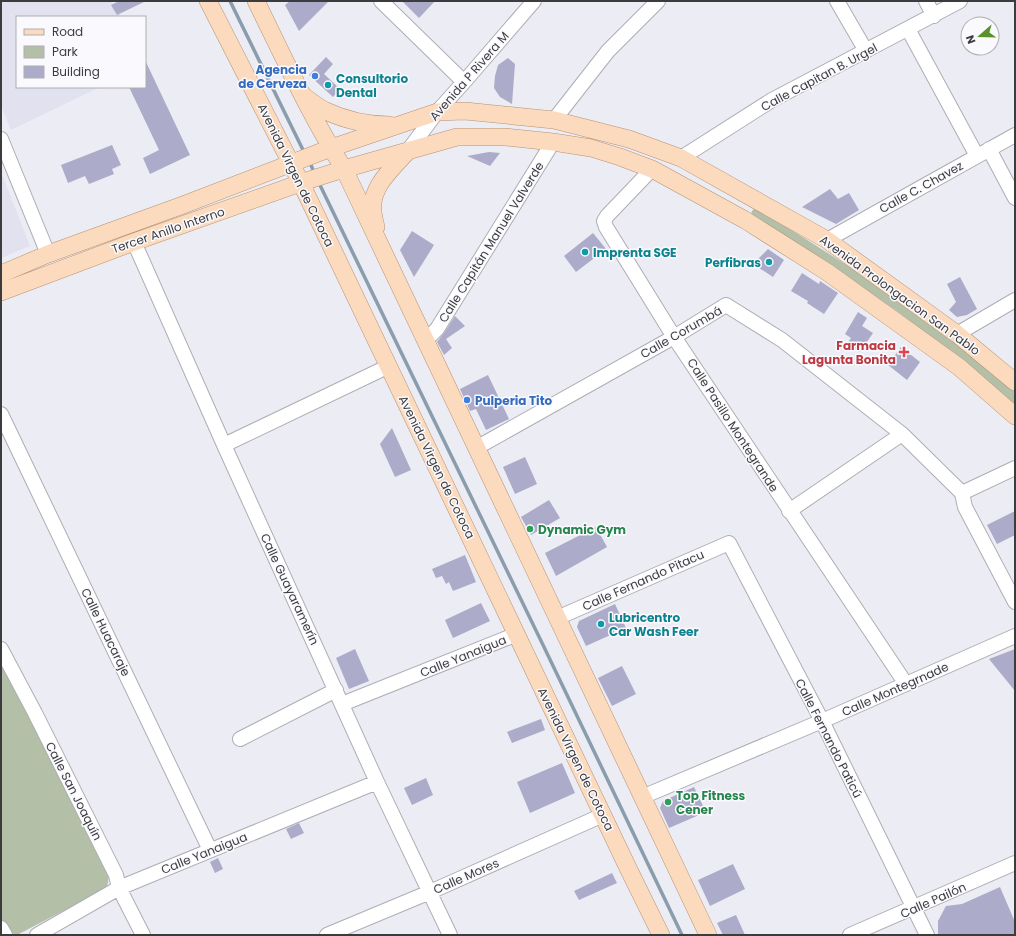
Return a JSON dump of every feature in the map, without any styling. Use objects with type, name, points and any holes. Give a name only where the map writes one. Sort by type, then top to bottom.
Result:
[{"type":"main road","name":"Avenida Virgen de Cotoca","points":[[208,1],[303,182],[389,366],[661,935]]},
{"type":"main road","points":[[259,2],[329,149],[380,245],[708,935]]},
{"type":"main road","points":[[303,96],[325,111],[351,120],[382,125],[403,124]]},
{"type":"main road","name":"Avenida Prolongacion San Pablo","points":[[329,149],[437,112],[469,111],[554,120],[629,139],[681,158],[827,240],[957,334],[1015,382]]},
{"type":"main road","name":"Avenida Prolongacion San Pablo","points":[[340,170],[457,137],[505,137],[553,142],[591,148],[620,157],[652,170],[727,210],[827,272],[958,367],[1015,416]]},
{"type":"main road","name":"Tercer Anillo Interno","points":[[1,274],[48,254],[329,149]]},
{"type":"main road","points":[[380,245],[372,210],[374,194],[380,182],[406,152]]},
{"type":"main road","name":"Tercer Anillo Interno","points":[[1,292],[134,242],[340,170]]},
{"type":"main road","points":[[134,242],[133,233],[136,230],[202,206],[212,201],[224,189]]},
{"type":"main road","points":[[727,210],[733,208],[737,203],[739,197],[738,191]]},
{"type":"main road","points":[[745,220],[747,208],[757,201]]},
{"type":"main road","points":[[1,283],[47,262],[49,259],[48,254]]},
{"type":"street","points":[[554,120],[608,50],[658,1]]},
{"type":"street","points":[[837,1],[866,51]]},
{"type":"street","points":[[926,1],[934,16]]},
{"type":"street","name":"Calle Capitan B. Urgel","points":[[681,158],[772,100],[960,1]]},
{"type":"street","points":[[387,3],[464,82]]},
{"type":"street","name":"Avenida P Rivera M","points":[[406,152],[437,112],[464,82],[528,3]]},
{"type":"street","points":[[908,29],[983,153],[1015,198]]},
{"type":"street","name":"Calle C. Chavez","points":[[827,240],[1015,135]]},
{"type":"street","points":[[1,139],[48,254]]},
{"type":"street","name":"Calle Capitán Manuel Valverde","points":[[425,339],[437,329],[553,142]]},
{"type":"street","name":"Calle Pasillo Montegrande","points":[[652,170],[607,216],[604,221],[606,227],[674,337],[906,684]]},
{"type":"street","name":"Calle Guayaramerín","points":[[134,242],[224,445],[377,782],[450,935]]},
{"type":"street","points":[[957,334],[1015,300]]},
{"type":"street","name":"Calle Corumbá","points":[[476,448],[674,337],[726,306],[782,340],[902,434],[962,493]]},
{"type":"street","points":[[224,445],[389,366]]},
{"type":"street","name":"Calle Huacaraje","points":[[1,414],[210,850]]},
{"type":"street","points":[[789,511],[902,434]]},
{"type":"street","points":[[1015,468],[962,493],[965,508],[1015,602]]},
{"type":"street","name":"Calle Fernando Pitacu","points":[[557,618],[729,543]]},
{"type":"street","name":"Calle Fernando Paticú","points":[[729,543],[822,721],[927,935]]},
{"type":"street","name":"Calle Yanaigua","points":[[342,704],[517,634]]},
{"type":"street","name":"Calle Montegrnade","points":[[642,796],[822,721],[1015,636]]},
{"type":"street","name":"Calle San Joaquín","points":[[1,649],[112,868],[119,888],[143,935]]},
{"type":"street","points":[[240,739],[336,690]]},
{"type":"street","name":"Calle Yanaigua","points":[[37,935],[119,888],[377,782]]},
{"type":"street","name":"Calle Mores","points":[[327,935],[430,892],[603,815]]},
{"type":"street","name":"Calle Pailón","points":[[850,935],[1015,863]]},
{"type":"street","points":[[1,928],[5,935]]},
{"type":"shaded area","points":[[1,1],[111,1],[120,16],[16,16],[16,88],[98,88],[11,130],[1,106]]},
{"type":"shaded area","points":[[1,172],[30,246],[1,258]]},
{"type":"green space","points":[[754,209],[758,209],[810,241],[911,308],[960,344],[1015,391],[1015,406],[942,345],[894,309],[751,214]]},
{"type":"green space","points":[[1,660],[109,875],[107,888],[17,935],[7,931],[1,919]]},
{"type":"building","points":[[119,1],[146,1],[117,15],[111,5]]},
{"type":"building","points":[[290,1],[329,1],[299,31],[285,5]]},
{"type":"building","points":[[402,1],[435,1],[419,18]]},
{"type":"building","points":[[326,57],[333,64],[324,74],[340,89],[333,97],[309,75]]},
{"type":"building","points":[[508,58],[515,64],[512,104],[500,97],[494,88],[498,65]]},
{"type":"building","points":[[146,62],[190,155],[150,174],[143,158],[159,150],[129,88],[146,88]]},
{"type":"building","points":[[112,145],[121,165],[112,169],[114,174],[89,184],[85,176],[68,183],[61,165]]},
{"type":"building","points":[[489,152],[500,153],[490,166],[467,156]]},
{"type":"building","points":[[830,189],[838,199],[849,193],[859,210],[836,224],[802,207]]},
{"type":"building","points":[[412,231],[434,245],[414,277],[400,250]]},
{"type":"building","name":"Imprenta SGE","points":[[593,233],[606,249],[576,272],[564,256]]},
{"type":"building","name":"Perfibras","points":[[768,249],[784,260],[773,277],[753,264]]},
{"type":"building","points":[[802,273],[819,284],[820,281],[838,293],[824,314],[807,303],[808,301],[791,291]]},
{"type":"building","points":[[960,277],[977,309],[967,315],[957,317],[949,310],[956,302],[947,284]]},
{"type":"building","points":[[858,312],[867,318],[862,326],[873,333],[860,352],[847,344],[851,338],[845,334]]},
{"type":"building","points":[[455,316],[465,326],[446,339],[452,348],[444,355],[437,342]]},
{"type":"building","points":[[901,347],[920,362],[907,380],[888,365]]},
{"type":"building","points":[[488,375],[509,419],[486,430],[476,409],[470,411],[460,389]]},
{"type":"building","points":[[392,428],[411,470],[395,477],[380,444]]},
{"type":"building","points":[[525,457],[537,484],[515,494],[503,467]]},
{"type":"building","points":[[549,500],[560,518],[531,535],[521,517]]},
{"type":"building","points":[[1015,511],[1015,535],[997,544],[987,525]]},
{"type":"building","points":[[596,527],[607,547],[556,576],[545,553]]},
{"type":"building","points":[[465,555],[476,582],[453,591],[449,582],[446,584],[442,576],[436,578],[432,569]]},
{"type":"building","points":[[481,603],[490,621],[453,638],[445,620]]},
{"type":"building","name":"Lubricentro Car Wash Feer","points":[[615,604],[626,628],[586,646],[577,627],[579,621]]},
{"type":"building","points":[[355,649],[369,681],[349,689],[336,658]]},
{"type":"building","points":[[1015,649],[1015,691],[989,659]]},
{"type":"building","points":[[622,666],[636,694],[612,706],[598,678]]},
{"type":"building","points":[[541,719],[545,730],[512,743],[507,732]]},
{"type":"building","points":[[562,763],[575,793],[530,813],[517,782]]},
{"type":"building","points":[[426,778],[433,795],[412,805],[404,788]]},
{"type":"building","points":[[694,787],[706,812],[669,828],[660,808],[663,801]]},
{"type":"building","points":[[299,823],[304,833],[291,839],[286,829]]},
{"type":"building","points":[[218,858],[223,869],[215,873],[210,862]]},
{"type":"building","points":[[733,864],[745,889],[710,906],[698,880]]},
{"type":"building","points":[[612,873],[617,883],[579,900],[574,891]]},
{"type":"building","points":[[1000,887],[1015,922],[1015,935],[938,935],[938,921],[946,906],[962,904]]},
{"type":"building","points":[[736,915],[745,935],[723,935],[717,923]]},
{"type":"waterway","points":[[230,1],[305,154]]},
{"type":"waterway","points":[[309,161],[315,174]]},
{"type":"waterway","points":[[318,181],[682,935]]},
{"type":"place","name":"Agencia de Cerveza","points":[[315,76]]},
{"type":"place","name":"Consultorio Dental","points":[[328,85]]},
{"type":"place","name":"Imprenta SGE","points":[[585,252]]},
{"type":"place","name":"Perfibras","points":[[769,262]]},
{"type":"place","name":"Farmacia Lagunta Bonita","points":[[904,352]]},
{"type":"place","name":"Pulperia Tito","points":[[467,400]]},
{"type":"place","name":"Dynamic Gym","points":[[530,529]]},
{"type":"place","name":"Lubricentro Car Wash Feer","points":[[601,624]]},
{"type":"place","name":"Top Fitness Cener","points":[[668,802]]}]
